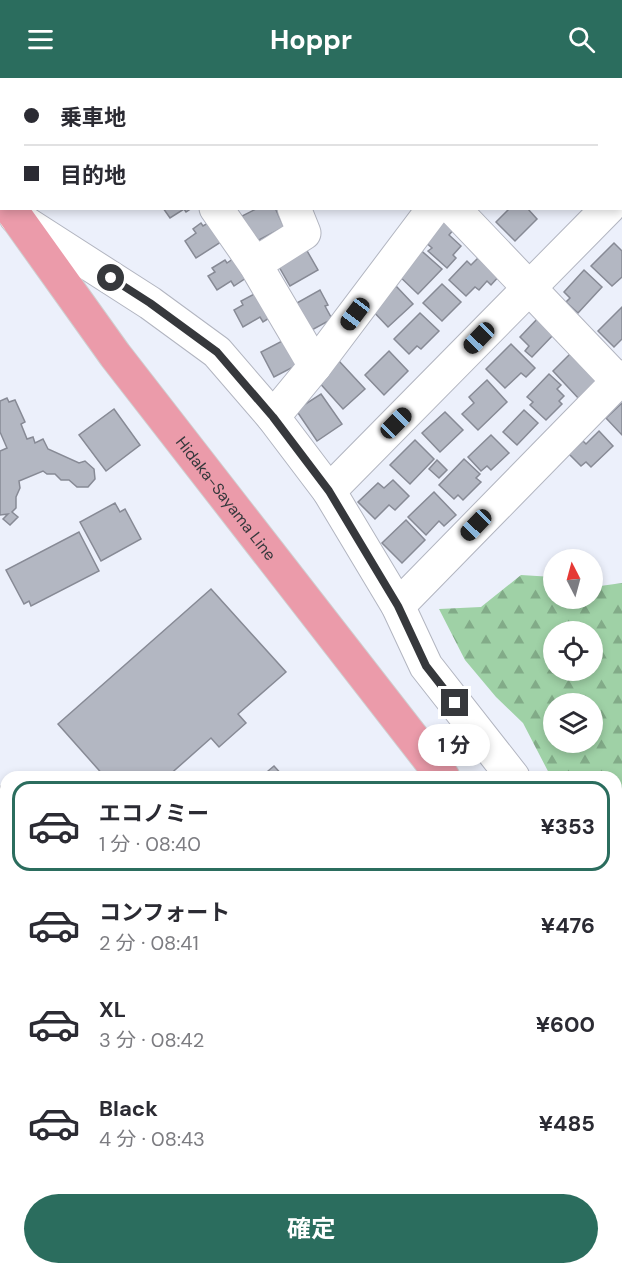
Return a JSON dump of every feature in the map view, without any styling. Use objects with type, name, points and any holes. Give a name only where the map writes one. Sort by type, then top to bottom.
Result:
[{"type":"main road","name":"Hidaka-Sayama Line","points":[[11,210],[115,354],[438,771]]},
{"type":"street","points":[[16,210],[217,352],[273,417],[329,491],[398,606],[426,666],[508,771]]},
{"type":"street","points":[[217,210],[255,264],[315,366]]},
{"type":"street","points":[[255,264],[303,233],[295,210]]},
{"type":"street","points":[[273,417],[315,366],[432,210]]},
{"type":"street","points":[[398,606],[620,379],[455,210]]},
{"type":"street","points":[[329,491],[606,210]]},
{"type":"green space","points":[[521,575],[543,576],[543,609],[603,609],[603,586],[622,583],[622,771],[548,771],[523,723],[496,697],[465,660],[439,609],[481,607]]},
{"type":"building","points":[[164,210],[182,210],[170,218]]},
{"type":"building","points":[[254,210],[276,210],[284,227],[255,242],[242,216]]},
{"type":"building","points":[[508,210],[529,210],[537,219],[515,241],[496,222]]},
{"type":"building","points":[[443,219],[454,229],[449,235],[461,246],[453,255],[456,258],[447,268],[428,251],[432,248],[423,240]]},
{"type":"building","points":[[213,220],[221,242],[196,258],[185,241],[196,233],[193,229],[201,223],[203,226]]},
{"type":"building","points":[[614,243],[622,251],[622,277],[612,286],[591,266]]},
{"type":"building","points":[[416,246],[442,269],[418,294],[396,273]]},
{"type":"building","points":[[306,249],[318,270],[290,286],[278,265]]},
{"type":"building","points":[[481,255],[501,274],[491,285],[487,281],[479,290],[475,287],[466,296],[449,280],[467,261],[471,265]]},
{"type":"building","points":[[237,256],[249,276],[234,286],[231,281],[217,290],[208,276],[215,272],[212,268],[225,260],[227,263]]},
{"type":"building","points":[[584,270],[602,287],[578,313],[566,302],[570,298],[564,292]]},
{"type":"building","points":[[442,284],[461,302],[442,321],[423,303]]},
{"type":"building","points":[[396,286],[413,304],[388,327],[371,309]]},
{"type":"building","points":[[320,290],[332,319],[310,331],[295,304]]},
{"type":"building","points":[[260,291],[274,315],[263,322],[260,317],[243,327],[234,310],[243,305],[241,301]]},
{"type":"building","points":[[622,307],[622,339],[614,347],[598,331]]},
{"type":"building","points":[[420,313],[439,331],[421,349],[417,346],[409,354],[394,339]]},
{"type":"building","points":[[542,314],[556,332],[532,357],[525,351],[529,346],[520,337]]},
{"type":"building","points":[[286,339],[299,364],[274,377],[261,352]]},
{"type":"building","points":[[511,344],[535,368],[526,377],[521,373],[505,388],[486,369]]},
{"type":"building","points":[[389,351],[408,371],[384,395],[365,375]]},
{"type":"building","points":[[570,354],[597,381],[579,399],[553,371]]},
{"type":"building","points":[[339,361],[365,389],[343,409],[317,380]]},
{"type":"building","points":[[549,374],[561,385],[557,389],[564,396],[559,401],[562,404],[546,420],[530,405],[533,402],[527,397]]},
{"type":"building","points":[[487,380],[507,402],[478,430],[462,414],[474,403],[469,397]]},
{"type":"building","points":[[321,394],[342,424],[317,441],[296,410]]},
{"type":"building","points":[[7,398],[9,402],[15,400],[25,422],[21,424],[27,439],[33,437],[35,443],[43,439],[48,449],[79,463],[85,461],[94,469],[95,479],[88,487],[77,487],[69,480],[61,480],[55,474],[47,474],[43,471],[19,481],[16,508],[12,512],[18,517],[10,525],[3,519],[8,514],[0,515],[0,451],[7,448],[0,432],[0,401]]},
{"type":"building","points":[[622,403],[622,435],[606,418]]},
{"type":"building","points":[[114,409],[140,445],[106,471],[79,435]]},
{"type":"building","points":[[524,410],[538,423],[517,445],[503,432]]},
{"type":"building","points":[[445,412],[463,430],[440,452],[422,433]]},
{"type":"building","points":[[599,431],[613,446],[591,467],[586,462],[581,466],[569,454],[583,441],[586,444]]},
{"type":"building","points":[[491,435],[509,453],[491,470],[487,466],[481,471],[468,457]]},
{"type":"building","points":[[415,440],[434,459],[410,484],[390,465]]},
{"type":"building","points":[[464,459],[480,474],[476,478],[481,482],[463,500],[458,495],[454,499],[439,485]]},
{"type":"building","points":[[437,460],[447,470],[439,478],[429,469]]},
{"type":"building","points":[[393,480],[409,496],[395,510],[389,505],[375,519],[358,502],[378,483],[384,488]]},
{"type":"building","points":[[434,492],[456,515],[444,526],[439,521],[426,535],[408,517]]},
{"type":"building","points":[[115,503],[120,512],[125,509],[141,539],[101,561],[80,522]]},
{"type":"building","points":[[406,520],[425,540],[402,563],[382,543]]},
{"type":"building","points":[[79,532],[99,571],[31,606],[29,601],[24,604],[6,570]]},
{"type":"building","points":[[211,589],[286,672],[238,714],[246,723],[219,747],[211,738],[174,771],[100,771],[58,724]]},
{"type":"building","points":[[274,766],[279,771],[268,771]]},
{"type":"route","points":[[111,278],[150,303],[217,352],[273,417],[329,491],[398,606],[426,666],[455,703]]}]
